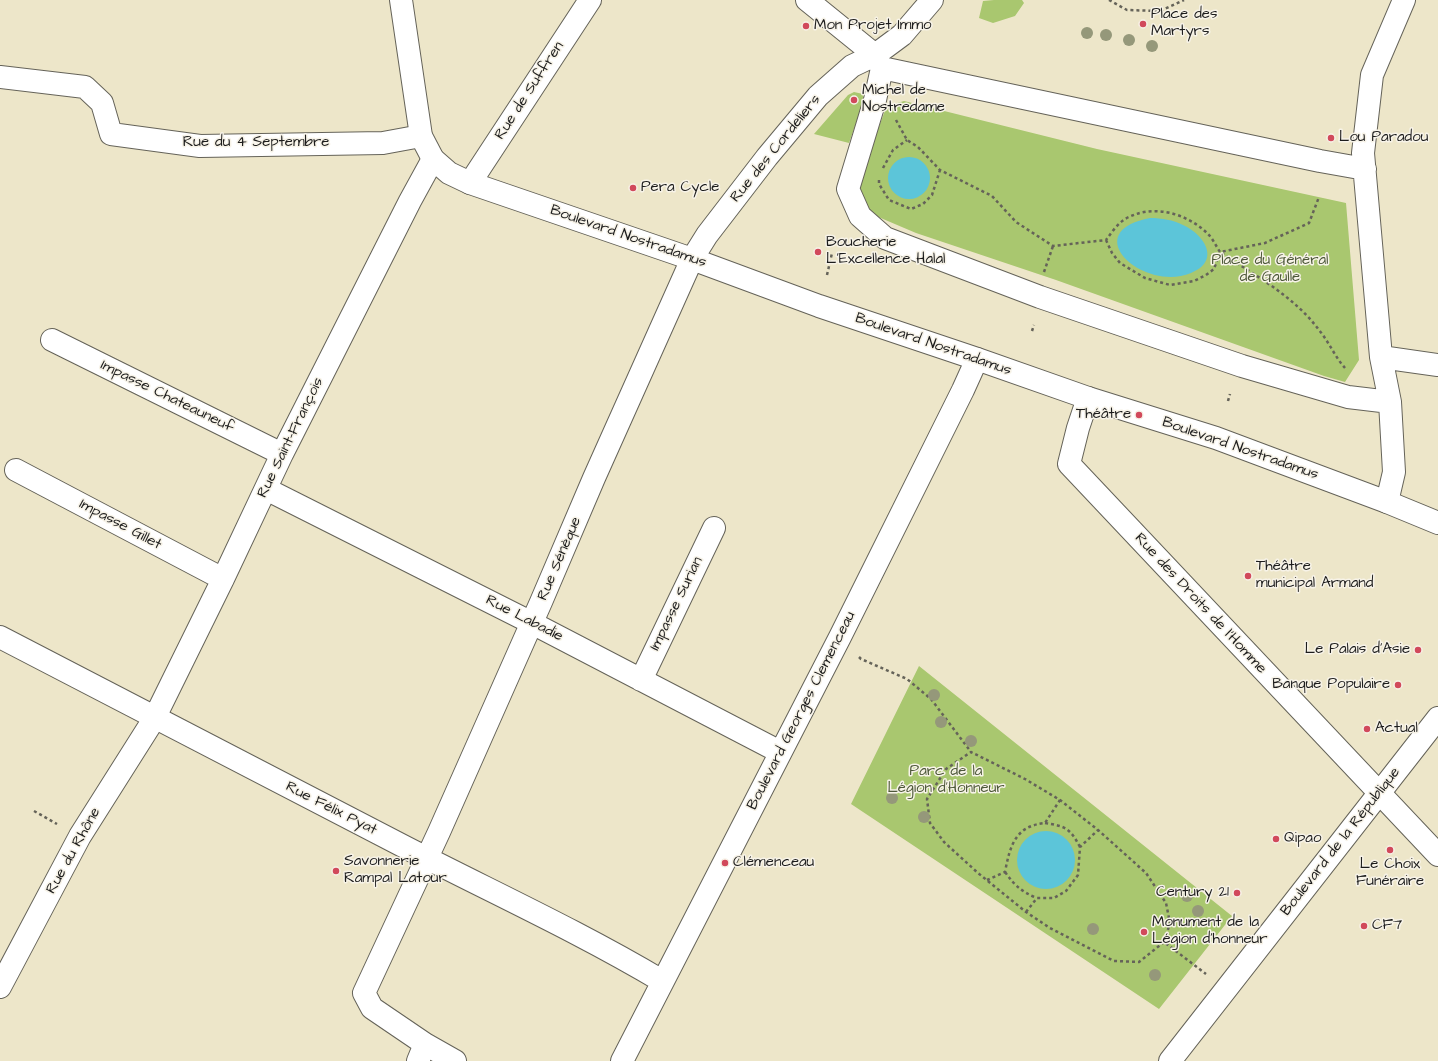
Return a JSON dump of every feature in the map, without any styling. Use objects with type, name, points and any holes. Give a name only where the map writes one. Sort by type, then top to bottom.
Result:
[{"type":"street","points":[[401,0],[421,136],[433,159]]},
{"type":"street","name":"Rue de Suffren","points":[[470,183],[590,0]]},
{"type":"street","points":[[807,0],[879,62],[1312,160],[1365,169]]},
{"type":"street","name":"Rue des Cordeliers","points":[[692,259],[707,235],[762,163],[818,96],[852,66],[879,62],[932,0]]},
{"type":"street","points":[[1387,502],[1394,472],[1390,402],[1380,357],[1363,153],[1372,75],[1396,2]]},
{"type":"street","points":[[879,62],[875,100],[848,189],[860,216],[885,238],[1040,297],[1242,366],[1348,397],[1390,402]]},
{"type":"street","name":"Rue du 4 Septembre","points":[[0,77],[84,87],[102,103],[111,134],[200,146],[383,143],[421,136]]},
{"type":"street","name":"Boulevard Nostradamus","points":[[433,159],[449,173],[470,183],[692,259],[819,306],[1088,398],[1216,438],[1387,502],[1438,523]]},
{"type":"street","name":"Rue Saint-François","points":[[154,719],[223,579],[282,454],[406,208],[433,159]]},
{"type":"street","name":"Rue Sénèque","points":[[421,1053],[372,1008],[364,993],[532,622],[594,478],[692,259]]},
{"type":"street","name":"Impasse Chateauneuf","points":[[52,340],[282,454]]},
{"type":"street","points":[[1380,357],[1438,364]]},
{"type":"street","name":"Boulevard Georges Clemenceau","points":[[622,1061],[840,637],[977,359]]},
{"type":"street","name":"Rue des Droits de l'Homme","points":[[1088,398],[1078,428],[1069,464],[1380,793]]},
{"type":"street","name":"Impasse Gillet","points":[[16,470],[223,579]]},
{"type":"street","name":"Rue Labadie","points":[[266,489],[532,622],[780,752]]},
{"type":"street","name":"Impasse Surian","points":[[641,680],[714,528]]},
{"type":"street","name":"Rue Félix Pyat","points":[[0,638],[154,719],[426,858],[591,940],[662,981]]},
{"type":"street","name":"Rue du Rhône","points":[[0,987],[80,836],[154,719]]},
{"type":"street","name":"Boulevard de la République","points":[[1170,1061],[1380,793],[1435,729]]},
{"type":"street","points":[[1380,793],[1438,855]]},
{"type":"street","points":[[421,1053],[455,1061]]},
{"type":"path","points":[[1109,0],[1127,10],[1160,11],[1184,0]]},
{"type":"path","points":[[894,115],[907,140],[918,147],[940,170],[992,196],[1016,222],[1053,246],[1106,240],[1116,226],[1128,217],[1147,211],[1169,212],[1197,224],[1209,235],[1220,252],[1274,288],[1298,307],[1319,330],[1339,362],[1346,370]]},
{"type":"path","points":[[880,172],[893,150],[907,140]]},
{"type":"path","points":[[880,178],[879,184],[889,200],[911,209],[923,204],[932,195],[940,170]]},
{"type":"path","points":[[1220,252],[1265,243],[1309,223],[1319,197]]},
{"type":"path","points":[[1106,240],[1112,253],[1120,263],[1144,278],[1170,286],[1194,281],[1206,275],[1214,269],[1220,252]]},
{"type":"path","points":[[1042,276],[1053,246]]},
{"type":"path","points":[[827,275],[832,253]]},
{"type":"path","points":[[1032,331],[1034,325]]},
{"type":"path","points":[[1228,401],[1230,394]]},
{"type":"path","points":[[840,637],[861,659],[907,678],[931,699],[971,752],[1025,779],[1060,800],[1098,830],[1146,873],[1166,903],[1170,923],[1164,942],[1139,962],[1114,962],[1050,928],[1026,912],[944,842],[930,823],[927,799],[946,769],[971,752]]},
{"type":"path","points":[[1045,823],[1060,800]]},
{"type":"path","points":[[34,810],[53,822]]},
{"type":"path","points":[[1045,823],[1061,825],[1074,835],[1080,847],[1078,874],[1066,891],[1054,898],[1037,898],[1025,893],[1013,883],[1005,872],[1010,848],[1020,833],[1034,824],[1045,823]]},
{"type":"path","points":[[1080,847],[1098,830]]},
{"type":"path","points":[[987,880],[1005,872]]},
{"type":"path","points":[[1026,912],[1037,898]]},
{"type":"path","points":[[1164,942],[1226,989]]},
{"type":"green space","points":[[1022,0],[1024,3],[1015,16],[993,23],[979,18],[983,1]]},
{"type":"green space","points":[[854,92],[863,94],[864,100],[849,143],[814,134],[848,95]]},
{"type":"green space","name":"Place du Général de Gaulle","points":[[904,101],[1097,149],[1346,203],[1359,360],[1345,382],[1324,376],[1056,280],[916,233],[876,216],[861,202],[857,185],[886,108]]},
{"type":"green space","name":"Parc de la Légion d'Honneur","points":[[919,666],[1232,916],[1159,1009],[851,804]]},
{"type":"water","points":[[909,157],[924,163],[930,178],[924,193],[909,199],[894,193],[888,178],[894,163]]},
{"type":"water","points":[[1150,218],[1175,222],[1191,229],[1203,241],[1207,255],[1206,262],[1200,268],[1191,273],[1173,277],[1154,275],[1138,268],[1125,258],[1118,247],[1119,235],[1129,225]]},
{"type":"water","points":[[1046,831],[1057,833],[1070,844],[1073,849],[1075,860],[1073,871],[1062,884],[1057,887],[1046,889],[1035,887],[1022,876],[1019,871],[1017,860],[1019,849],[1030,836],[1035,833]]},
{"type":"place","name":"Place des Martyrs","points":[[1143,24]]},
{"type":"place","name":"Mon Projet Immo","points":[[806,26]]},
{"type":"place","name":"Michel de Nostredame","points":[[854,100]]},
{"type":"place","name":"Lou Paradou","points":[[1331,138]]},
{"type":"place","name":"Pera Cycle","points":[[633,188]]},
{"type":"place","name":"Boucherie L'Excellence Halal","points":[[818,252]]},
{"type":"place","name":"Théâtre","points":[[1139,415]]},
{"type":"place","name":"Théâtre municipal Armand","points":[[1248,576]]},
{"type":"place","name":"Le Palais d'Asie","points":[[1418,650]]},
{"type":"place","name":"Banque Populaire","points":[[1398,685]]},
{"type":"place","name":"Actual","points":[[1367,729]]},
{"type":"place","name":"Qipao","points":[[1276,839]]},
{"type":"place","name":"Le Choix Funéraire","points":[[1390,850]]},
{"type":"place","name":"Clémenceau","points":[[725,863]]},
{"type":"place","name":"Savonnerie Rampal Latour","points":[[336,871]]},
{"type":"place","name":"Century 21","points":[[1237,893]]},
{"type":"place","name":"CF7","points":[[1364,926]]},
{"type":"place","name":"Monument de la Légion d'honneur","points":[[1144,932]]}]
